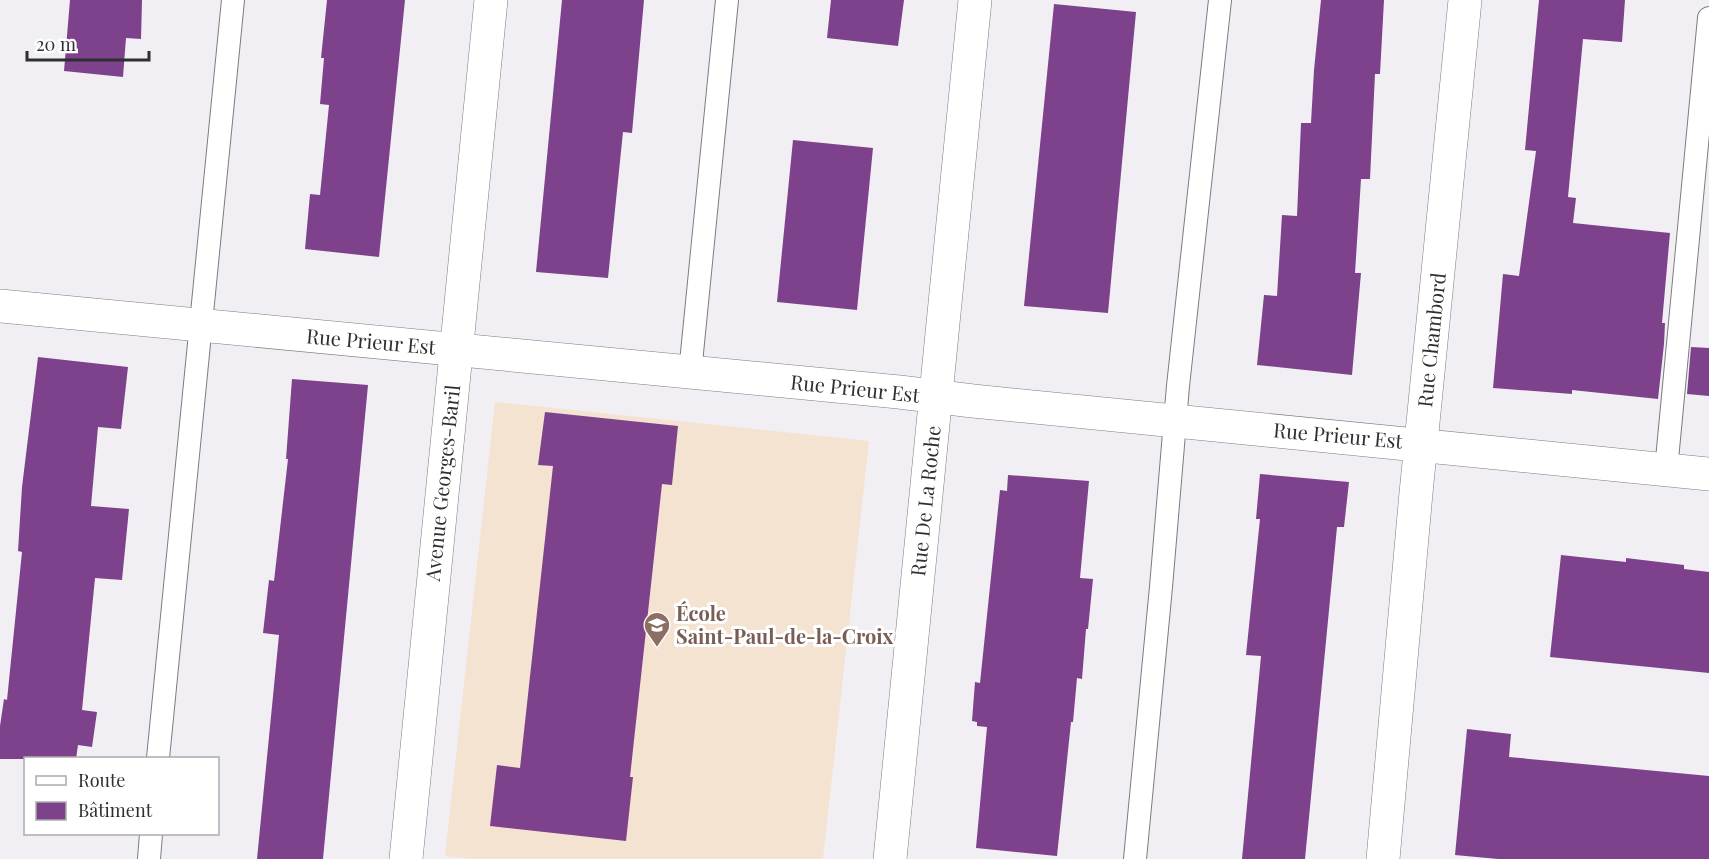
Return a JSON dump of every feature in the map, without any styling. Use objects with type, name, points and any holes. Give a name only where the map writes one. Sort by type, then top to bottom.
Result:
[{"type":"street","name":"Avenue Georges-Baril","points":[[406,859],[491,0]]},
{"type":"street","name":"Rue De La Roche","points":[[890,859],[975,0]]},
{"type":"street","name":"Rue Chambord","points":[[1383,859],[1465,0]]},
{"type":"street","name":"Rue Prieur Est","points":[[0,306],[899,392],[1709,474]]},
{"type":"lane","points":[[158,757],[233,0]]},
{"type":"lane","points":[[690,373],[727,0]]},
{"type":"lane","points":[[1135,859],[1160,599],[1174,421],[1220,0]]},
{"type":"lane","points":[[1666,470],[1709,18]]},
{"type":"lane","points":[[149,859],[151,835]]},
{"type":"shaded area","name":"École Saint-Paul-de-la-Croix","points":[[495,402],[869,441],[823,859],[473,859],[445,856]]},
{"type":"building","points":[[70,0],[142,0],[141,39],[126,38],[123,77],[64,71]]},
{"type":"building","points":[[327,0],[405,0],[379,257],[305,249],[310,194],[320,195],[329,105],[320,104],[324,58],[321,58]]},
{"type":"building","points":[[562,0],[644,0],[632,133],[623,132],[608,278],[536,272]]},
{"type":"building","points":[[831,0],[904,0],[898,46],[827,38]]},
{"type":"building","points":[[1321,0],[1384,0],[1380,74],[1375,74],[1370,179],[1361,179],[1355,273],[1361,273],[1352,375],[1257,365],[1264,295],[1277,296],[1282,215],[1297,216],[1301,123],[1311,123]]},
{"type":"building","points":[[1539,0],[1625,0],[1622,42],[1583,39],[1568,197],[1576,198],[1573,223],[1670,233],[1662,323],[1665,323],[1664,344],[1658,399],[1572,390],[1572,394],[1493,388],[1503,274],[1519,276],[1536,151],[1525,150]]},
{"type":"building","points":[[1054,4],[1136,12],[1108,313],[1024,306]]},
{"type":"building","points":[[793,140],[873,148],[857,310],[777,302]]},
{"type":"building","points":[[1691,347],[1709,348],[1709,396],[1687,394]]},
{"type":"building","points":[[38,357],[128,367],[121,429],[98,427],[91,506],[129,509],[122,580],[95,578],[82,710],[97,712],[92,747],[78,745],[76,757],[0,759],[0,726],[4,699],[7,700],[22,552],[18,551],[22,487]]},
{"type":"building","points":[[292,379],[368,385],[323,859],[257,859],[279,635],[263,633],[269,580],[274,581],[288,459],[286,459]]},
{"type":"building","points":[[545,412],[678,426],[672,485],[662,484],[630,777],[633,777],[626,841],[490,826],[497,765],[520,768],[553,466],[538,465]]},
{"type":"building","points":[[1260,474],[1349,482],[1344,527],[1337,527],[1305,859],[1242,859],[1261,656],[1246,655],[1260,519],[1256,519]]},
{"type":"building","points":[[1008,475],[1089,481],[1080,578],[1093,579],[1082,679],[1077,678],[1073,722],[1071,722],[1057,856],[976,848],[987,727],[977,726],[977,722],[972,721],[975,682],[980,683],[1000,490],[1007,491]]},
{"type":"building","points":[[1561,555],[1626,562],[1626,558],[1684,565],[1684,569],[1709,572],[1709,673],[1550,657]]},
{"type":"building","points":[[1467,729],[1511,734],[1509,757],[1709,776],[1709,859],[1498,859],[1455,855]]},
{"type":"place","name":"École Saint-Paul-de-la-Croix","points":[[657,648]]}]
